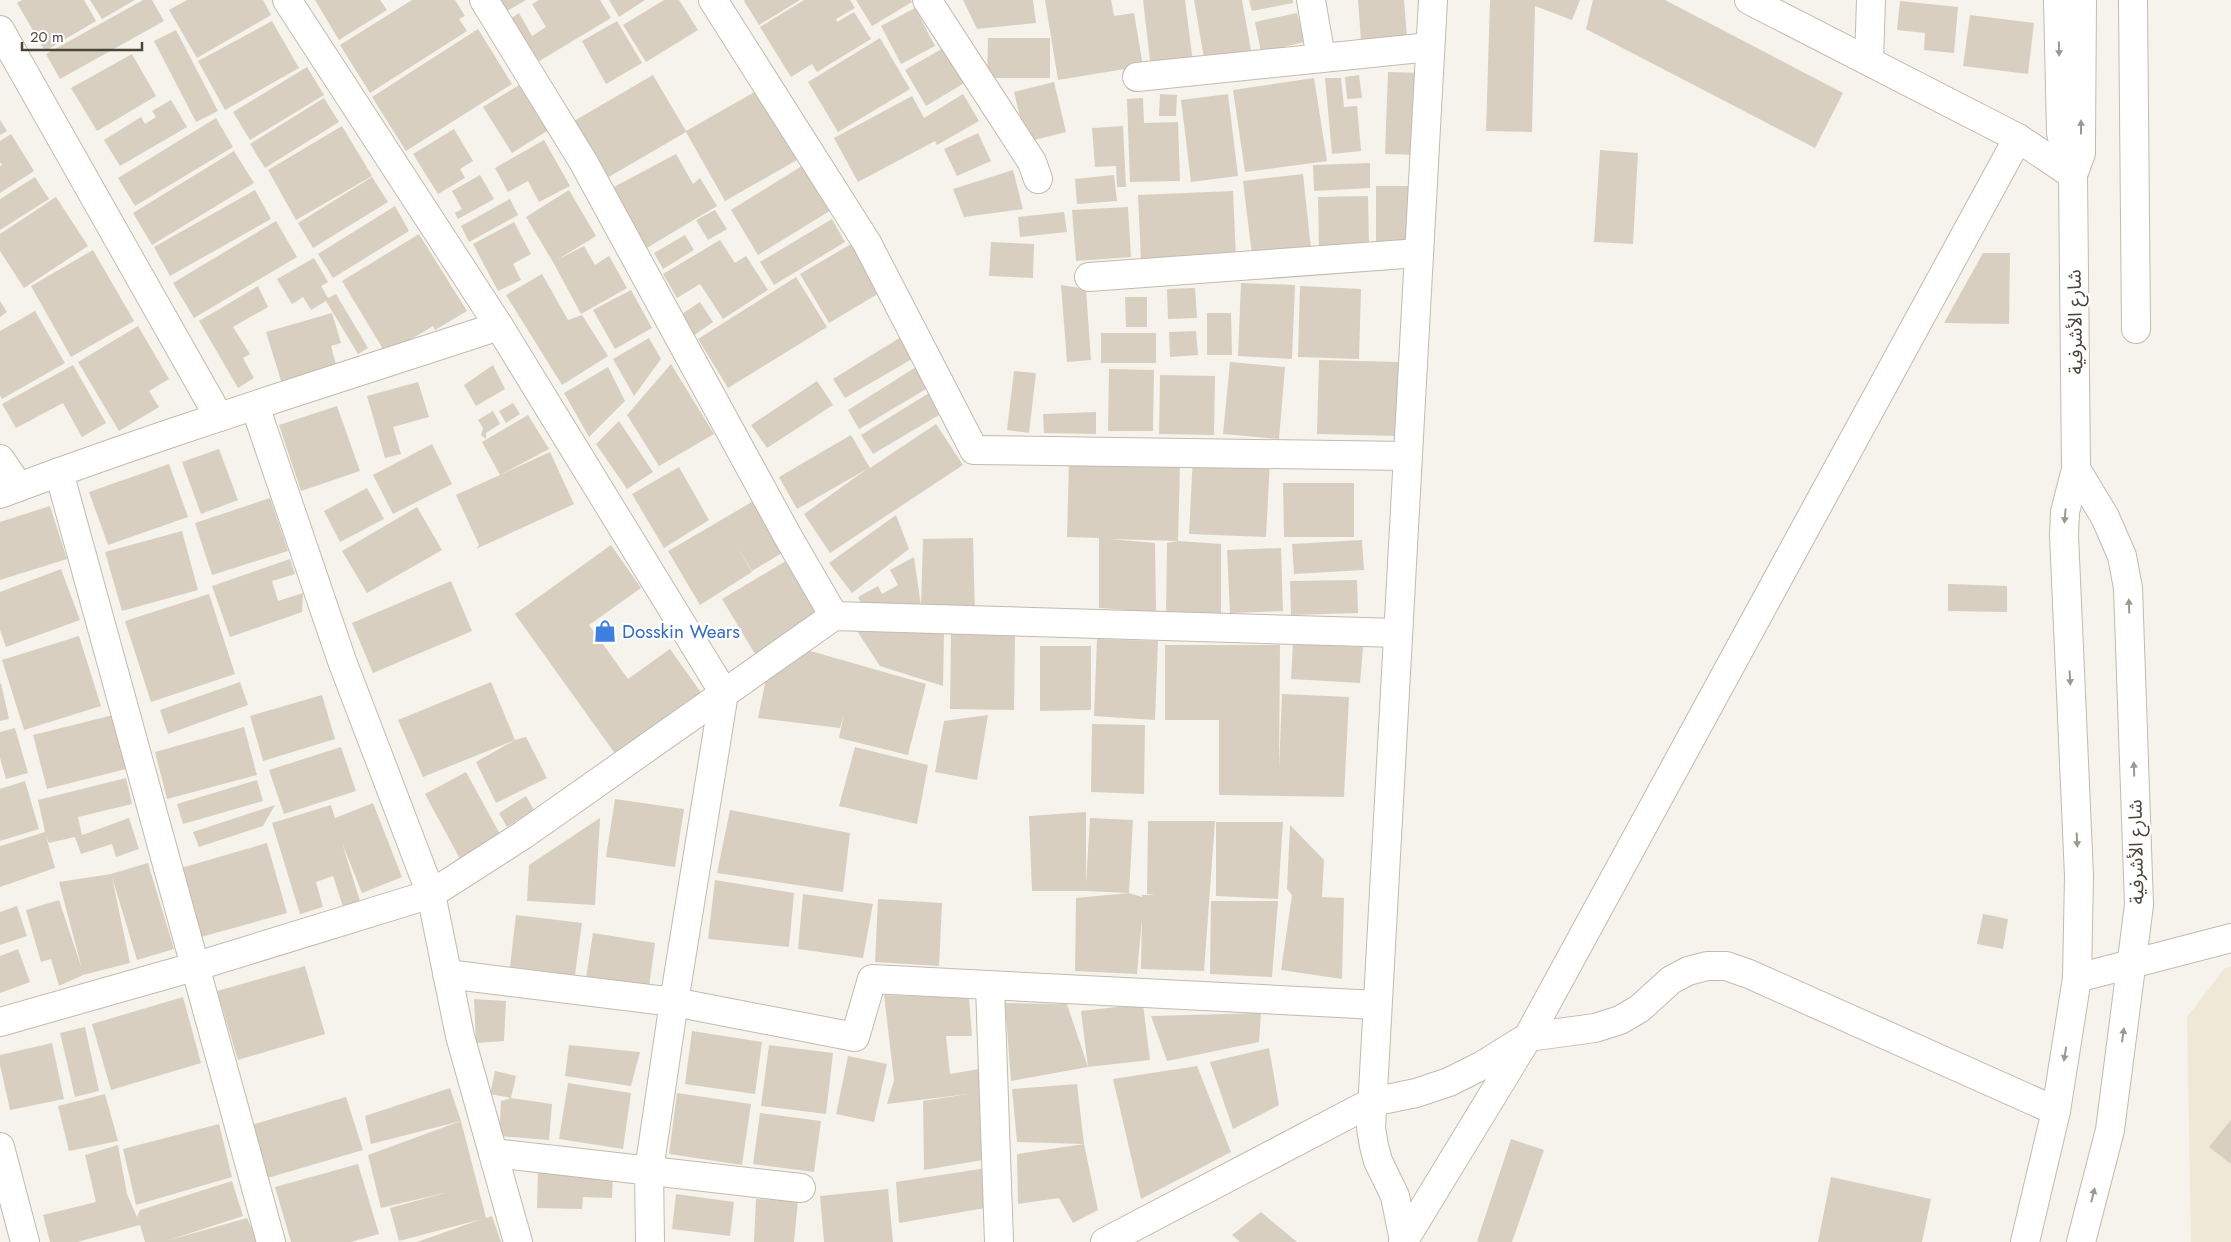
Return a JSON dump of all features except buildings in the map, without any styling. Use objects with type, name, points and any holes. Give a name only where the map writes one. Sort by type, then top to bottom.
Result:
[{"type":"street","points":[[287,0],[498,326],[724,693],[649,1170],[650,1242]]},
{"type":"street","points":[[484,0],[584,163],[787,535],[834,616]]},
{"type":"street","points":[[713,0],[867,243],[974,450],[1407,456]]},
{"type":"street","points":[[927,0],[1032,162],[1038,179]]},
{"type":"street","points":[[1311,0],[1321,58]]},
{"type":"street","points":[[1404,1242],[1395,1196],[1378,1161],[1374,1146],[1372,1102],[1432,0]]},
{"type":"street","points":[[1749,0],[2018,138],[2073,175]]},
{"type":"street","points":[[1869,61],[1871,0]]},
{"type":"street","name":"شارع الأشرفية","points":[[2058,0],[2061,134],[2066,157],[2073,175]]},
{"type":"street","name":"شارع الأشرفية","points":[[2026,1242],[2056,1111],[2077,978],[2079,876],[2064,535],[2065,512],[2076,469],[2073,175],[2082,141],[2082,0]]},
{"type":"street","points":[[2134,0],[2136,329]]},
{"type":"street","points":[[0,30],[219,417]]},
{"type":"street","points":[[1137,77],[1430,47]]},
{"type":"street","points":[[1404,1242],[1528,1037],[2018,138]]},
{"type":"street","points":[[1089,277],[1419,253]]},
{"type":"street","points":[[0,459],[9,491],[219,417],[498,326]]},
{"type":"street","points":[[255,406],[342,661],[431,894],[460,1036],[518,1242]]},
{"type":"street","name":"شارع الأشرفية","points":[[2076,469],[2105,517],[2122,556],[2128,588],[2139,905],[2110,1130],[2082,1242]]},
{"type":"street","points":[[59,472],[197,966],[271,1242]]},
{"type":"street","points":[[0,1022],[197,966],[431,894],[523,835],[834,616],[1398,633]]},
{"type":"street","points":[[2077,978],[2231,938]]},
{"type":"street","points":[[1105,1242],[1372,1102],[1416,1093],[1449,1082],[1528,1037],[1595,1028],[1620,1020],[1638,1009],[1677,977],[1688,971],[1707,966],[1726,966],[1749,974],[2056,1111]]},
{"type":"street","points":[[448,974],[674,1002],[855,1037],[872,979],[1377,1005]]},
{"type":"street","points":[[990,986],[999,1242]]},
{"type":"street","points":[[0,1147],[25,1242]]},
{"type":"street","points":[[493,1153],[801,1188]]},
{"type":"shaded area","points":[[2231,967],[2231,1242],[2191,1242],[2187,1017],[2225,968]]},
{"type":"place","name":"Dosskin Wears","points":[[605,631]]}]
